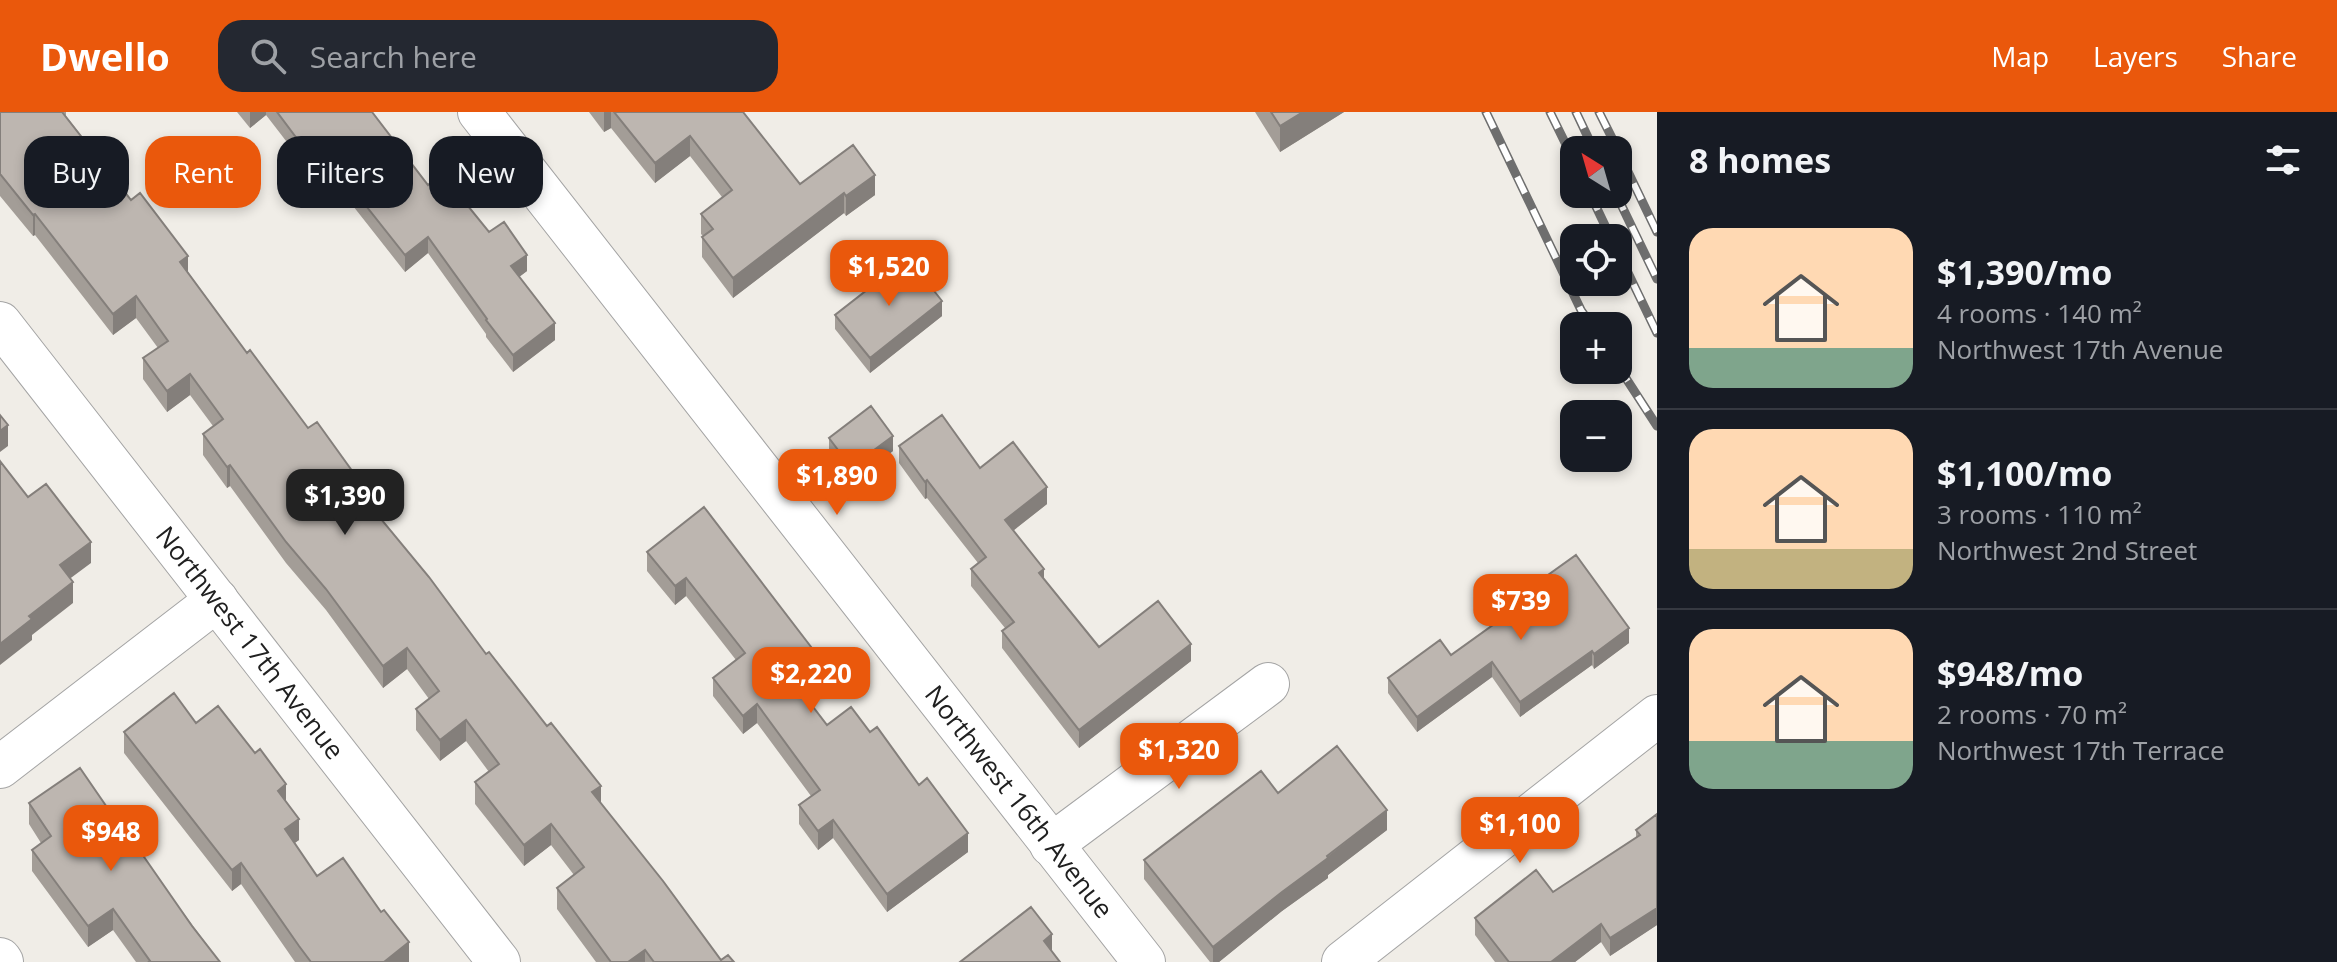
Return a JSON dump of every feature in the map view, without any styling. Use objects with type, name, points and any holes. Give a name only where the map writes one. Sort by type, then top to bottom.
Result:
[{"type":"street","name":"Northwest 16th Avenue","points":[[479,112],[1144,962]]},
{"type":"street","name":"Northwest 17th Avenue","points":[[0,323],[499,962]]},
{"type":"street","points":[[0,767],[217,600]]},
{"type":"street","points":[[1051,845],[1268,684]]},
{"type":"street","points":[[1343,962],[1657,716]]},
{"type":"building","points":[[0,112],[62,112],[81,136],[24,136],[24,204],[0,174]]},
{"type":"building","points":[[277,112],[372,112],[390,136],[295,136]]},
{"type":"building","points":[[614,112],[743,112],[800,184],[853,145],[875,175],[846,196],[844,193],[733,278],[702,237],[713,229],[701,214],[732,190],[690,136],[655,163]]},
{"type":"building","points":[[1271,112],[1303,112],[1280,126]]},
{"type":"building","points":[[413,165],[429,184],[429,208],[470,208],[489,232],[504,222],[527,255],[511,266],[555,323],[513,355],[428,237],[405,255],[368,208],[413,208]]},
{"type":"building","points":[[140,193],[145,200],[145,208],[151,208],[188,256],[180,262],[247,353],[250,350],[308,428],[317,422],[363,486],[357,490],[429,577],[486,654],[489,652],[547,726],[551,723],[601,786],[592,792],[721,960],[728,955],[734,962],[654,962],[645,950],[628,962],[611,962],[557,888],[584,867],[551,824],[524,845],[475,782],[499,764],[466,720],[440,740],[416,709],[439,691],[407,648],[383,666],[203,434],[223,419],[190,374],[167,391],[143,358],[168,341],[136,296],[113,314],[27,208],[129,208],[129,197],[131,200]]},
{"type":"building","points":[[908,258],[942,301],[870,358],[835,315]]},
{"type":"building","points":[[871,406],[893,436],[851,467],[829,438]]},
{"type":"building","points":[[0,415],[8,425],[0,431]]},
{"type":"building","points":[[942,415],[980,468],[1013,442],[1047,487],[1005,520],[1044,569],[1039,573],[1099,647],[1158,601],[1191,644],[1079,730],[1002,631],[1014,622],[971,569],[986,557],[899,446]]},
{"type":"building","points":[[0,461],[28,497],[46,484],[91,542],[60,565],[73,582],[29,616],[32,619],[0,644]]},
{"type":"building","points":[[704,507],[818,656],[791,678],[827,725],[851,707],[870,732],[877,727],[919,785],[927,778],[968,833],[887,894],[833,820],[818,831],[799,805],[820,790],[757,704],[743,716],[713,678],[745,653],[686,578],[675,586],[647,552]]},
{"type":"building","points":[[1576,555],[1629,628],[1520,702],[1492,662],[1417,717],[1388,678],[1440,640],[1451,655],[1546,587],[1541,580]]},
{"type":"building","points":[[174,693],[196,723],[218,706],[255,753],[260,749],[286,784],[278,791],[299,819],[285,829],[317,876],[343,858],[381,912],[384,910],[409,942],[384,962],[311,962],[241,863],[232,870],[124,732]]},
{"type":"building","points":[[1337,746],[1387,810],[1213,947],[1144,860],[1261,771],[1278,793]]},
{"type":"building","points":[[80,768],[220,962],[148,962],[113,909],[88,926],[32,850],[51,836],[29,803]]},
{"type":"building","points":[[1657,814],[1657,908],[1610,938],[1601,924],[1551,962],[1509,962],[1475,918],[1536,870],[1553,892],[1640,835],[1636,830]]},
{"type":"building","points":[[1031,907],[1052,934],[1044,941],[1060,962],[960,962]]},
{"type":"railway","points":[[1486,112],[1582,312]]},
{"type":"railway","points":[[1550,112],[1562,136]]},
{"type":"railway","points":[[1576,112],[1587,136]]},
{"type":"railway","points":[[1599,112],[1611,136]]},
{"type":"railway","points":[[1632,180],[1657,232]]},
{"type":"railway","points":[[1597,208],[1604,224]]},
{"type":"railway","points":[[1623,208],[1657,279]]},
{"type":"railway","points":[[1632,281],[1657,333]]},
{"type":"railway","points":[[1630,384],[1657,426]]}]
